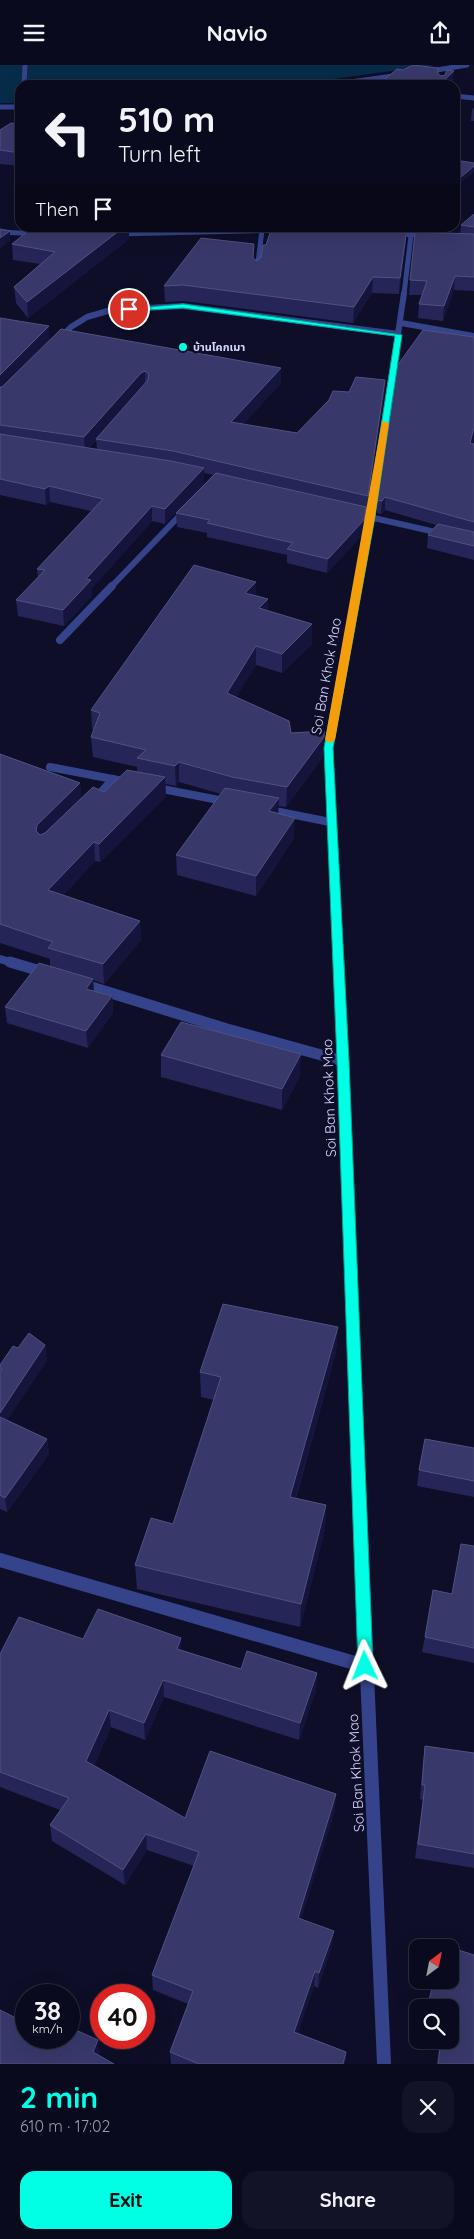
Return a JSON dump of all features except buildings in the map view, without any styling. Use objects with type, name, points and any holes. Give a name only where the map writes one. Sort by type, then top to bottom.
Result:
[{"type":"street","points":[[24,80],[25,65]]},
{"type":"street","points":[[417,73],[438,73],[467,65]]},
{"type":"street","points":[[368,80],[407,75]]},
{"type":"street","points":[[460,97],[474,98]]},
{"type":"street","points":[[0,107],[15,107]]},
{"type":"street","points":[[0,232],[51,234]]},
{"type":"street","points":[[106,234],[184,232]]},
{"type":"street","points":[[257,271],[262,232]]},
{"type":"street","points":[[383,233],[412,234],[419,241]]},
{"type":"street","name":"Soi Ban Khok Mao","points":[[384,2064],[365,1666],[343,1061],[330,822],[329,748],[371,517],[401,323],[412,234]]},
{"type":"street","points":[[57,341],[71,327],[86,317],[111,310],[183,306],[398,335]]},
{"type":"street","points":[[401,323],[474,336]]},
{"type":"street","points":[[60,640],[194,501]]},
{"type":"street","points":[[352,513],[455,537]]},
{"type":"street","points":[[50,767],[236,804]]},
{"type":"street","points":[[83,810],[113,779]]},
{"type":"street","points":[[255,807],[330,822]]},
{"type":"street","points":[[0,959],[55,975]]},
{"type":"street","points":[[73,981],[227,1029],[343,1061]]},
{"type":"street","points":[[0,1560],[365,1666]]},
{"type":"water","points":[[0,65],[435,65],[326,80],[15,80],[15,103],[0,103]]},
{"type":"slow traffic","points":[[330,740],[371,517],[385,423]]},
{"type":"place","name":"บ้านโคกเมา","points":[[183,347]]},
{"type":"route","points":[[129,309],[183,306],[398,335],[371,517],[329,748],[330,822],[343,1061],[365,1666]]}]
